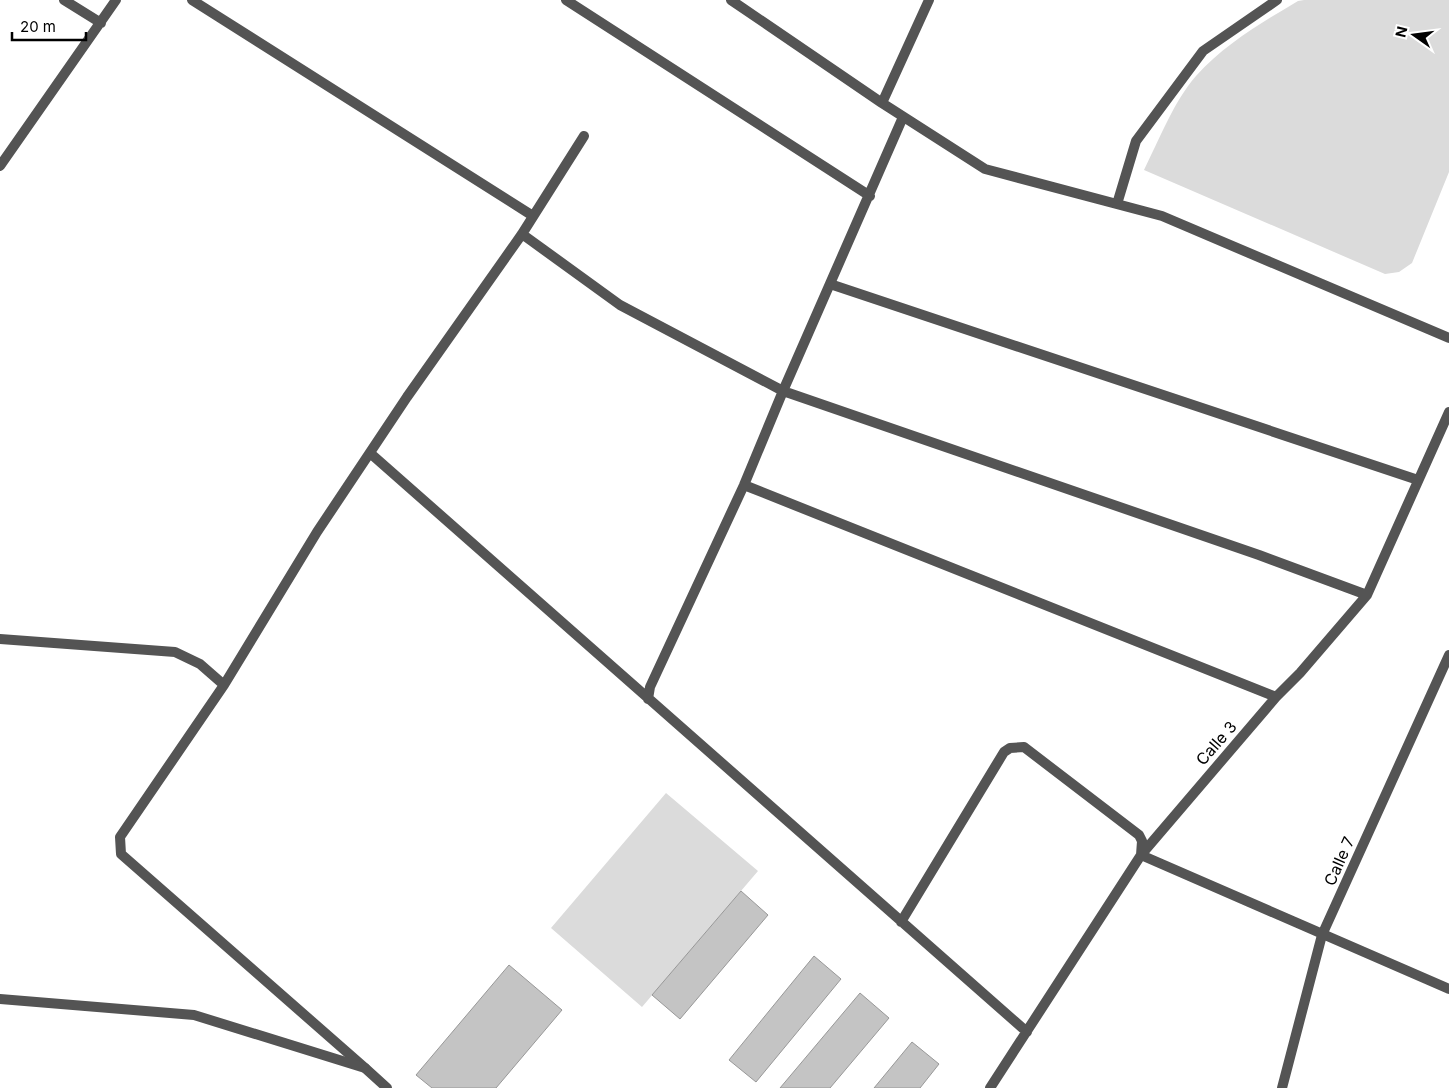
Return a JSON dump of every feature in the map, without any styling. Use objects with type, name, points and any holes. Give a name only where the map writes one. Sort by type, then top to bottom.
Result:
[{"type":"street","points":[[64,0],[101,23]]},
{"type":"street","points":[[0,166],[116,0]]},
{"type":"street","points":[[192,0],[533,216]]},
{"type":"street","points":[[566,0],[870,196]]},
{"type":"street","points":[[731,0],[903,117],[986,169],[1162,216],[1449,338]]},
{"type":"street","points":[[882,103],[929,0]]},
{"type":"street","points":[[1116,204],[1136,141],[1203,51],[1277,0]]},
{"type":"street","points":[[648,699],[650,687],[744,485],[782,391],[870,196],[903,117]]},
{"type":"street","points":[[387,1088],[121,854],[119,846],[120,837],[224,685],[271,604],[370,453],[522,234],[584,136]]},
{"type":"street","points":[[522,234],[620,305],[782,391],[1258,555],[1367,595]]},
{"type":"street","points":[[830,284],[1418,480]]},
{"type":"street","name":"Calle 3","points":[[990,1088],[1141,855],[1276,697],[1300,673],[1367,595],[1449,412]]},
{"type":"street","points":[[370,453],[1027,1032]]},
{"type":"street","points":[[744,485],[1276,697]]},
{"type":"street","points":[[0,639],[175,652],[200,664],[224,685]]},
{"type":"street","name":"Calle 7","points":[[1282,1088],[1322,935],[1449,655]]},
{"type":"street","points":[[901,922],[1004,752],[1010,748],[1018,747],[1029,750],[1139,835],[1142,841],[1141,855],[1449,989]]},
{"type":"street","points":[[0,1000],[194,1015],[365,1068]]},
{"type":"shaded area","points":[[1449,0],[1449,172],[1412,263],[1399,272],[1385,274],[1144,170],[1181,97],[1207,64],[1244,35],[1298,1]]},
{"type":"shaded area","points":[[666,793],[758,871],[642,1007],[551,928]]},
{"type":"building","points":[[741,891],[768,915],[680,1019],[652,995]]},
{"type":"building","points":[[814,956],[841,979],[756,1082],[729,1060]]},
{"type":"building","points":[[509,965],[562,1010],[496,1088],[432,1088],[416,1075]]},
{"type":"building","points":[[860,993],[889,1018],[830,1088],[780,1088]]},
{"type":"building","points":[[912,1042],[939,1064],[920,1088],[874,1088]]}]
